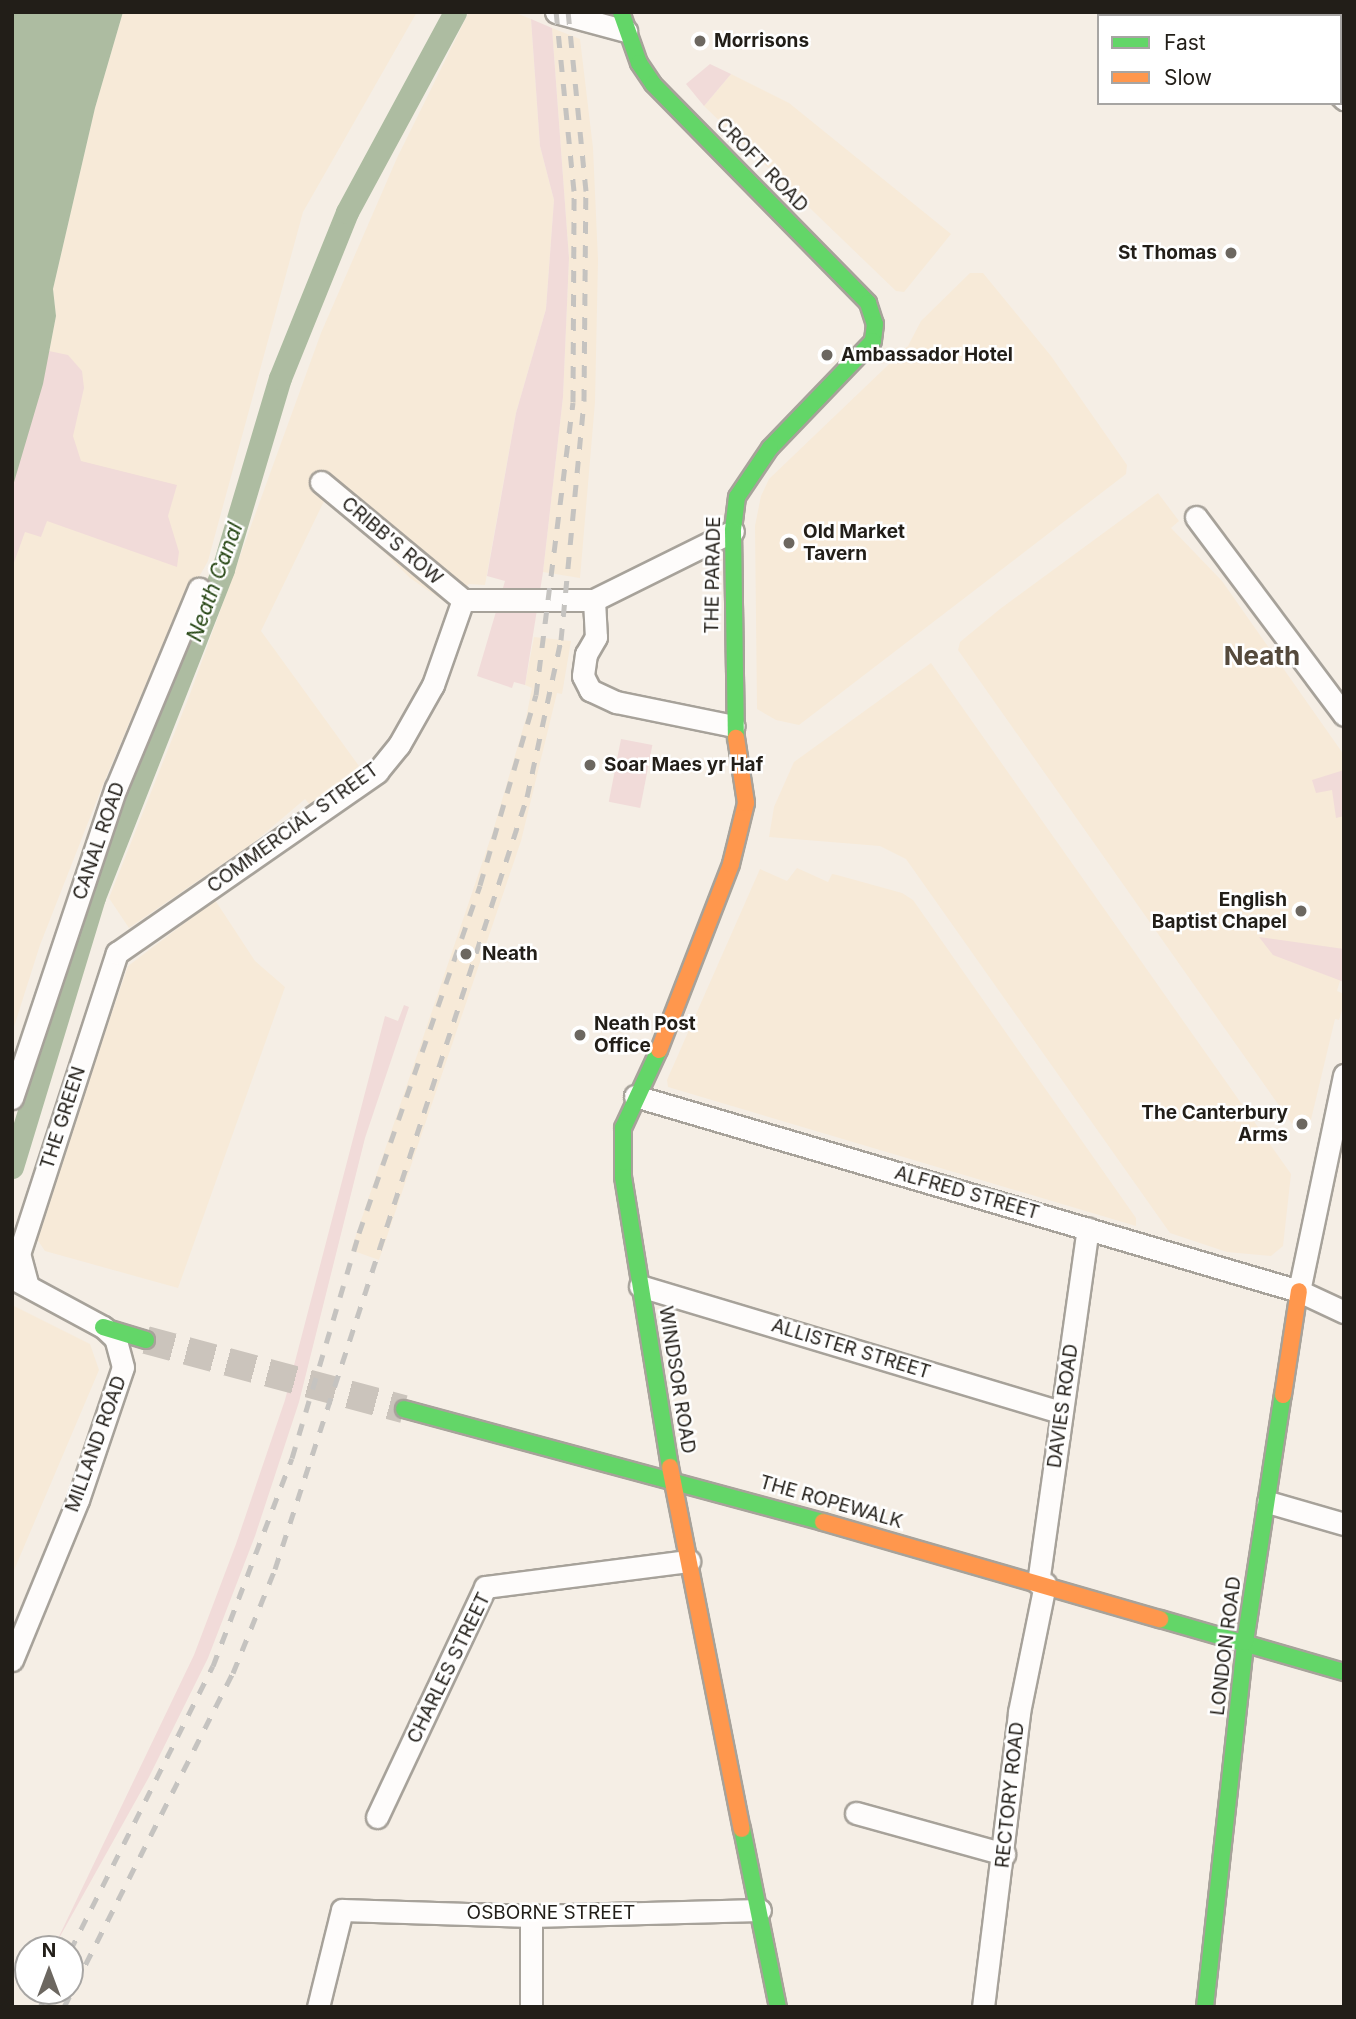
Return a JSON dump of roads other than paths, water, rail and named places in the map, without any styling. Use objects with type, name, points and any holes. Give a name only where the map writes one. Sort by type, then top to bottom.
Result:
[{"type":"main road","name":"CROFT ROAD","points":[[624,21],[653,84],[868,303],[875,324],[873,341]]},
{"type":"main road","name":"THE PARADE","points":[[745,776],[734,726],[733,531],[737,497],[770,448],[873,341]]},
{"type":"main road","name":"WINDSOR ROAD","points":[[745,776],[746,803],[732,864],[677,1012],[635,1096],[623,1128],[622,1177],[672,1478],[778,2007]]},
{"type":"main road","name":"LONDON ROAD","points":[[1205,2007],[1245,1642],[1299,1291]]},
{"type":"main road","points":[[103,1327],[146,1339]]},
{"type":"main road","name":"THE ROPEWALK","points":[[404,1409],[672,1478],[1344,1672]]},
{"type":"street","points":[[556,12],[624,21]]},
{"type":"street","name":"CRIBB'S ROW","points":[[321,482],[463,600]]},
{"type":"street","points":[[1196,517],[1344,715]]},
{"type":"street","points":[[463,600],[594,600],[733,531]]},
{"type":"street","name":"CANAL ROAD","points":[[12,1098],[116,788],[199,589]]},
{"type":"street","name":"COMMERCIAL STREET","points":[[117,953],[377,772],[399,745],[433,685],[463,600]]},
{"type":"street","points":[[594,600],[596,637],[586,654],[583,676],[590,690],[616,702],[734,726]]},
{"type":"street","name":"THE GREEN","points":[[20,1281],[19,1254],[117,953]]},
{"type":"street","points":[[1299,1291],[1344,1075]]},
{"type":"street","name":"ALFRED STREET","points":[[635,1096],[1299,1291],[1344,1312]]},
{"type":"street","name":"DAVIES ROAD","points":[[1041,1584],[1088,1229]]},
{"type":"street","name":"MILLAND ROAD","points":[[12,1660],[119,1387],[122,1352],[103,1327],[20,1281]]},
{"type":"street","name":"ALLISTER STREET","points":[[640,1286],[1062,1412]]},
{"type":"street","points":[[1268,1502],[1344,1524]]},
{"type":"street","name":"CHARLES STREET","points":[[377,1817],[485,1587],[689,1561]]},
{"type":"street","name":"RECTORY ROAD","points":[[983,2007],[1004,1854],[1019,1712],[1041,1584]]},
{"type":"street","points":[[856,1813],[1004,1854]]},
{"type":"street","name":"OSBORNE STREET","points":[[318,2007],[342,1910],[531,1916],[760,1910]]},
{"type":"street","points":[[531,1916],[531,2007]]},
{"type":"waterway","name":"Neath Canal","points":[[12,1167],[94,897],[223,569],[280,378],[347,212],[455,12]]},
{"type":"tunnel","points":[[146,1340],[404,1409]]},
{"type":"railway","points":[[78,1935],[213,1666],[292,1458],[359,1233],[480,885],[536,695],[573,402],[574,191],[556,12]]},
{"type":"railway","points":[[64,2007],[233,1673],[275,1569],[527,797],[561,640],[584,401],[586,191],[568,12]]},
{"type":"place","name":"Morrisons","points":[[700,41]]},
{"type":"place","name":"St Thomas","points":[[1231,253]]},
{"type":"place","name":"Ambassador Hotel","points":[[827,355]]},
{"type":"place","name":"Old Market Tavern","points":[[789,543]]},
{"type":"place","name":"Soar Maes yr Haf","points":[[590,765]]},
{"type":"place","name":"English Baptist Chapel","points":[[1301,911]]},
{"type":"place","name":"Neath","points":[[466,954]]},
{"type":"place","name":"Neath Post Office","points":[[580,1035]]},
{"type":"place","name":"The Canterbury Arms","points":[[1302,1124]]},
{"type":"district","name":"Neath","points":[[1262,656]]}]
